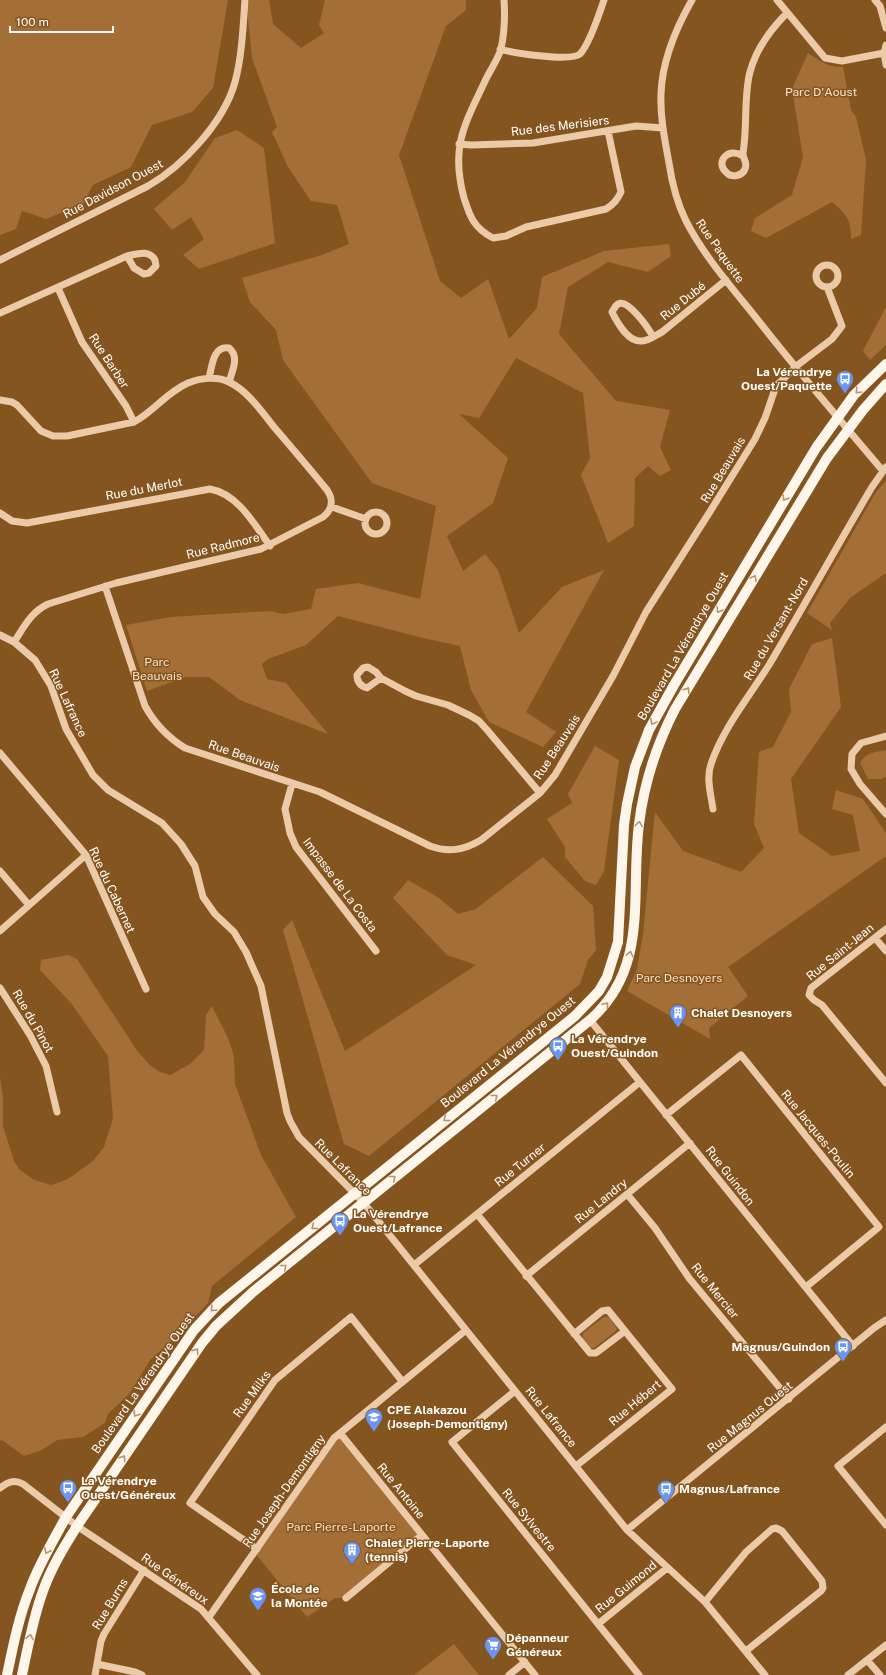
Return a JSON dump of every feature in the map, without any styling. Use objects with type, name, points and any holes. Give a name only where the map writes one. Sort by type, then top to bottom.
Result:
[{"type":"main road","name":"Boulevard La Vérendrye Ouest","points":[[7,1675],[22,1610],[48,1550],[66,1517],[182,1346],[206,1316],[219,1303],[575,1016],[599,991],[607,977],[618,942],[624,825],[627,804],[636,767],[649,730],[671,690],[802,469],[854,395],[886,364]]},
{"type":"main road","name":"Boulevard La Vérendrye Ouest","points":[[22,1675],[31,1631],[43,1590],[61,1553],[77,1526],[191,1357],[216,1326],[254,1291],[606,1006],[624,975],[631,950],[640,813],[650,766],[666,727],[675,709],[821,467],[848,429],[886,384]]},
{"type":"street","name":"Rue Davidson Ouest","points":[[0,260],[142,189],[161,178],[185,159],[214,122],[232,92],[239,62],[245,0]]},
{"type":"street","points":[[504,0],[500,49],[467,121],[459,144],[458,159],[460,181],[468,211],[479,230],[493,238],[506,236],[526,227],[606,209],[613,205],[621,192],[608,131]]},
{"type":"street","points":[[500,49],[554,57],[575,56],[581,53],[592,33],[604,0]]},
{"type":"street","name":"Rue Paquette","points":[[692,0],[680,20],[668,55],[661,94],[663,128],[671,179],[678,201],[694,235],[726,280],[795,368],[884,469]]},
{"type":"street","points":[[777,0],[825,58],[842,61],[884,53]]},
{"type":"street","points":[[875,0],[880,6],[886,28]]},
{"type":"street","points":[[743,156],[750,71],[761,46],[775,25],[788,13]]},
{"type":"street","points":[[886,45],[884,53],[886,65]]},
{"type":"street","name":"Rue des Merisiers","points":[[459,144],[471,145],[533,142],[636,126],[663,128]]},
{"type":"street","points":[[0,314],[127,256]]},
{"type":"street","name":"Rue Dubé","points":[[653,337],[650,330],[630,307],[624,303],[619,303],[616,306],[612,312],[614,316],[631,338],[643,341],[653,337],[662,332],[726,280]]},
{"type":"street","name":"Rue Beauvais","points":[[105,586],[141,696],[156,724],[172,739],[185,748],[320,792],[440,850],[451,850],[471,846],[482,840],[540,793],[555,774],[613,676],[646,612],[755,439],[776,386],[795,368],[832,339],[842,326],[827,287]]},
{"type":"street","name":"Rue Barber","points":[[58,288],[82,342],[126,406],[134,422]]},
{"type":"street","points":[[209,378],[217,351],[221,348],[229,348],[235,354],[229,382]]},
{"type":"street","points":[[0,400],[12,402],[17,405],[41,431],[52,436],[67,436],[134,422],[143,417],[180,387],[189,382],[209,378],[229,382],[240,389],[256,405],[328,490],[332,500],[332,507],[366,519]]},
{"type":"street","name":"Rue du Versant-Nord","points":[[713,809],[708,776],[710,765],[716,752],[884,469]]},
{"type":"street","name":"Rue du Merlot","points":[[0,513],[12,521],[27,523],[210,488],[226,493],[232,498],[270,546]]},
{"type":"street","name":"Rue Radmore","points":[[14,642],[28,620],[41,608],[105,586],[260,550],[317,521],[329,513],[332,507]]},
{"type":"street","name":"Rue Lafrance","points":[[0,635],[14,642],[35,660],[51,686],[66,729],[93,775],[108,790],[162,823],[185,849],[195,866],[203,897],[215,914],[234,932],[246,952],[261,986],[283,1098],[292,1125],[307,1146],[363,1202],[627,1530],[705,1602],[765,1675]]},
{"type":"street","points":[[381,678],[416,696],[460,709],[478,721],[540,793]]},
{"type":"street","points":[[886,736],[861,743],[852,754],[851,769],[860,784],[886,814]]},
{"type":"street","name":"Rue du Cabernet","points":[[0,753],[86,855],[146,990]]},
{"type":"street","name":"Impasse de La Costa","points":[[292,784],[285,809],[290,833],[296,847],[376,951]]},
{"type":"street","points":[[0,931],[86,855]]},
{"type":"street","points":[[0,871],[29,905]]},
{"type":"street","name":"Rue Saint-Jean","points":[[886,930],[811,988],[809,995],[822,1005],[886,1083]]},
{"type":"street","points":[[875,938],[886,951]]},
{"type":"street","name":"Rue du Pinot","points":[[0,988],[30,1035],[46,1066],[57,1112]]},
{"type":"street","name":"Rue Guindon","points":[[590,1020],[853,1346]]},
{"type":"street","name":"Rue Jacques-Poulin","points":[[666,1115],[741,1055],[746,1061],[879,1227],[806,1287]]},
{"type":"street","name":"Rue Turner","points":[[414,1265],[640,1082]]},
{"type":"street","name":"Rue Landry","points":[[526,1276],[690,1143]]},
{"type":"street","name":"Rue Mercier","points":[[627,1194],[655,1228],[689,1278],[789,1399]]},
{"type":"street","points":[[477,1214],[590,1354],[593,1354],[625,1331]]},
{"type":"street","name":"Rue Hébert","points":[[574,1334],[605,1310],[611,1312],[672,1389],[576,1466]]},
{"type":"street","name":"Rue Milks","points":[[257,1549],[190,1503],[275,1380],[351,1316],[402,1381]]},
{"type":"street","name":"Rue Magnus Ouest","points":[[627,1530],[886,1320]]},
{"type":"street","name":"Rue Joseph-Demontigny","points":[[209,1617],[324,1451],[340,1433],[466,1330]]},
{"type":"street","name":"Rue Sylvestre","points":[[515,1391],[452,1442],[639,1675]]},
{"type":"street","points":[[886,1427],[838,1466],[886,1525]]},
{"type":"street","name":"Rue Antoine","points":[[340,1433],[535,1675]]},
{"type":"street","name":"Rue Généreux","points":[[0,1488],[10,1482],[19,1482],[77,1526],[191,1602],[209,1617],[257,1675]]},
{"type":"street","points":[[705,1602],[752,1546],[772,1529],[776,1528],[782,1531],[822,1581],[823,1588],[746,1651]]},
{"type":"street","points":[[346,1598],[422,1535]]},
{"type":"street","name":"Rue Guimond","points":[[598,1624],[667,1568]]},
{"type":"street","name":"Rue Burns","points":[[95,1675],[101,1641],[104,1634],[144,1570]]},
{"type":"street","points":[[848,1675],[886,1645]]},
{"type":"street","points":[[867,1660],[880,1675]]},
{"type":"street","points":[[509,1675],[525,1662]]},
{"type":"street","points":[[97,1664],[128,1670],[142,1675]]},
{"type":"green space","points":[[0,0],[228,0],[213,88],[192,112],[152,125],[131,167],[93,185],[83,204],[46,219],[22,211],[16,229],[0,235]]},
{"type":"green space","name":"Parc Beauvais","points":[[249,0],[269,0],[273,24],[301,48],[324,33],[319,25],[325,0],[466,0],[466,10],[446,26],[399,155],[440,281],[461,298],[488,279],[509,339],[537,308],[542,277],[604,251],[669,244],[671,256],[648,272],[608,262],[568,287],[559,334],[616,401],[670,410],[660,447],[671,470],[660,476],[648,466],[635,478],[634,526],[608,543],[581,475],[590,458],[583,393],[516,358],[479,418],[459,414],[508,458],[493,503],[447,536],[463,571],[485,554],[498,570],[519,633],[562,587],[604,570],[526,712],[556,732],[543,747],[489,722],[471,690],[460,646],[338,616],[306,645],[268,659],[262,664],[267,679],[286,683],[328,734],[240,700],[209,677],[186,677],[147,691],[126,625],[171,617],[270,611],[283,614],[311,609],[316,589],[358,583],[420,599],[436,506],[372,483],[283,360],[276,330],[250,302],[242,278],[322,255],[349,244],[337,205],[311,201],[288,167],[272,132],[277,127],[252,58],[247,9]]},
{"type":"green space","name":"Parc D'Aoust","points":[[808,53],[828,65],[843,67],[851,110],[856,117],[866,160],[861,235],[851,239],[849,222],[845,214],[832,202],[766,238],[751,231],[755,218],[792,195],[803,157],[792,89]]},
{"type":"green space","points":[[237,130],[264,148],[275,243],[199,269],[183,255],[204,239],[191,217],[172,230],[154,209],[185,182],[215,138]]},
{"type":"green space","points":[[886,307],[886,345],[870,360],[863,351]]},
{"type":"green space","points":[[886,481],[886,573],[850,598],[830,623],[832,630],[807,613],[876,492]]},
{"type":"green space","name":"Parc Desnoyers","points":[[832,638],[841,707],[791,779],[799,833],[832,856],[860,851],[853,815],[832,809],[836,790],[863,799],[886,833],[886,856],[728,967],[748,996],[709,1028],[710,1039],[627,991],[637,969],[643,934],[655,812],[683,851],[741,872],[764,848],[754,824],[759,752],[773,747],[791,712],[789,689],[812,644]]},
{"type":"green space","points":[[595,746],[619,760],[604,871],[596,885],[585,881],[565,857],[565,847],[547,819],[572,803],[568,794]]},
{"type":"green space","points":[[886,750],[886,776],[882,779],[868,779],[860,763],[869,754]]},
{"type":"green space","points":[[543,857],[593,906],[596,950],[588,960],[580,984],[369,1156],[344,1144],[283,930],[292,920],[345,1051],[476,965],[447,955],[393,898],[408,880],[439,898],[458,914],[476,909]]},
{"type":"green space","points":[[68,955],[77,959],[138,1052],[151,1066],[160,1072],[170,1075],[190,1064],[204,1050],[206,1015],[212,1006],[228,1038],[234,1056],[235,1084],[261,1155],[296,1217],[212,1286],[208,1303],[177,1336],[150,1360],[130,1393],[108,1414],[105,1423],[83,1437],[57,1440],[42,1450],[24,1456],[2,1440],[0,1441],[0,1077],[3,1098],[3,1126],[14,1161],[19,1169],[34,1180],[51,1185],[61,1182],[71,1177],[93,1161],[104,1147],[113,1118],[108,1056],[71,1003],[40,970],[41,960]]},
{"type":"green space","points":[[604,1317],[609,1317],[617,1328],[616,1331],[594,1348],[589,1348],[582,1339],[583,1333]]},
{"type":"green space","name":"Parc Pierre-Laporte","points":[[340,1433],[422,1535],[346,1598],[335,1598],[307,1617],[255,1553]]},
{"type":"green space","points":[[454,1644],[479,1675],[414,1675]]},
{"type":"place","name":"La Vérendrye Ouest/Paquette","points":[[845,394]]},
{"type":"place","name":"Chalet Desnoyers","points":[[678,1028]]},
{"type":"place","name":"La Vérendrye Ouest/Guindon","points":[[558,1061]]},
{"type":"place","name":"La Vérendrye Ouest/Lafrance","points":[[340,1236]]},
{"type":"place","name":"Magnus/Guindon","points":[[843,1362]]},
{"type":"place","name":"CPE Alakazou (Joseph-Demontigny)","points":[[374,1432]]},
{"type":"place","name":"La Vérendrye Ouest/Généreux","points":[[68,1503]]},
{"type":"place","name":"Magnus/Lafrance","points":[[666,1504]]},
{"type":"place","name":"Chalet Pierre-Laporte (tennis)","points":[[352,1565]]},
{"type":"place","name":"École de la Montée","points":[[258,1611]]},
{"type":"place","name":"Dépanneur Généreux","points":[[493,1660]]}]
